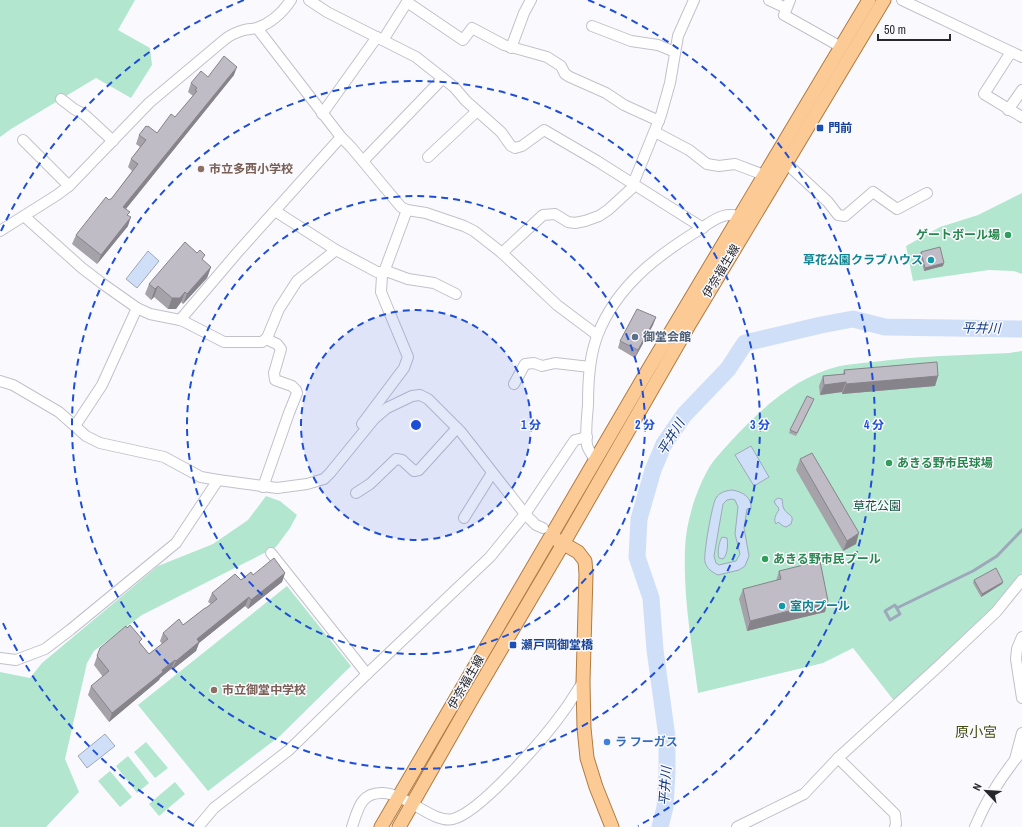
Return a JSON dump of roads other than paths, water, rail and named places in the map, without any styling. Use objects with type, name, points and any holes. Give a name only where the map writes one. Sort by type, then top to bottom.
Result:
[{"type":"main road","name":"伊奈福生線","points":[[381,827],[546,532],[596,461],[745,219],[786,164],[884,0]]},
{"type":"main road","name":"伊奈福生線","points":[[399,827],[689,325],[745,219],[764,175],[841,48],[866,1]]},
{"type":"main road","points":[[546,532],[578,552],[585,561],[586,574],[583,682],[584,728],[587,758],[596,787],[612,827]]},
{"type":"street","points":[[0,231],[70,186],[149,103],[224,40],[232,34],[257,28],[277,17],[287,7],[291,0]]},
{"type":"street","points":[[310,0],[327,12],[416,57],[454,87],[466,101],[500,132],[510,146],[515,148],[522,146],[544,130],[634,184],[702,228]]},
{"type":"street","points":[[511,48],[531,0]]},
{"type":"street","points":[[502,253],[543,215],[555,214],[563,220],[575,223],[594,218],[618,202],[634,184],[658,122],[670,83],[678,36],[694,0]]},
{"type":"street","points":[[769,0],[788,4],[784,15],[841,48]]},
{"type":"street","points":[[902,0],[1022,57]]},
{"type":"street","points":[[322,114],[407,2],[463,40],[472,28],[511,48],[547,57],[561,66],[565,74],[570,77],[606,93],[624,106],[658,122]]},
{"type":"street","points":[[592,26],[631,41],[658,45],[675,52]]},
{"type":"street","points":[[257,28],[322,114],[401,206],[407,210],[426,214],[464,226],[502,253],[557,305],[597,335]]},
{"type":"street","points":[[1011,52],[984,94],[1022,118]]},
{"type":"street","points":[[363,161],[444,78]]},
{"type":"street","points":[[1008,110],[1022,90]]},
{"type":"street","points":[[61,99],[85,116],[113,141]]},
{"type":"street","points":[[428,157],[477,111]]},
{"type":"street","points":[[654,132],[689,150],[707,164],[719,166],[734,164],[764,175]]},
{"type":"street","points":[[180,320],[237,253],[341,137]]},
{"type":"street","points":[[23,140],[70,186]]},
{"type":"street","points":[[786,164],[828,202],[838,215],[845,216],[873,192],[897,209],[927,193]]},
{"type":"street","points":[[356,441],[360,426],[404,368],[408,357],[381,292],[382,276],[407,210]]},
{"type":"street","points":[[275,211],[336,250],[377,272],[388,272],[408,279],[434,283],[456,294]]},
{"type":"street","points":[[596,461],[588,448],[587,437],[590,367],[597,335],[616,300],[628,284],[650,264],[671,248],[702,228],[724,215],[732,214],[745,219]]},
{"type":"street","points":[[24,216],[82,268],[137,308],[150,314],[180,320],[224,342],[262,342],[266,339],[279,309],[297,281],[336,250]]},
{"type":"street","points":[[75,426],[102,385],[137,308]]},
{"type":"street","points":[[263,486],[297,393],[292,386],[275,380],[274,373],[281,349],[277,344],[266,339]]},
{"type":"street","points":[[514,384],[525,364],[534,363],[542,366],[555,363],[590,367]]},
{"type":"street","points":[[0,381],[13,385],[59,412],[86,436],[100,443],[164,457],[201,476],[218,480],[277,488],[307,484],[324,479],[374,419],[387,408],[412,396],[420,396],[428,399],[457,428],[525,514],[546,532]]},
{"type":"street","points":[[356,493],[370,484],[396,460],[402,460],[414,471],[419,470],[457,428]]},
{"type":"street","points":[[198,827],[214,808],[289,750],[490,557],[525,514],[575,440],[587,437]]},
{"type":"street","points":[[464,518],[492,473]]},
{"type":"street","points":[[0,658],[16,660],[45,649],[76,625],[176,542],[218,480]]},
{"type":"street","points":[[270,553],[367,674]]},
{"type":"street","points":[[737,827],[804,794],[838,758],[942,664],[990,617],[1022,580]]},
{"type":"street","points":[[1022,637],[1017,649],[1016,659],[1022,698]]},
{"type":"street","points":[[352,827],[363,801],[376,793],[394,794],[399,796],[437,817],[445,824],[470,810],[489,795],[548,732],[564,712],[583,682]]},
{"type":"street","points":[[1015,761],[1022,733]]},
{"type":"street","points":[[975,827],[981,812],[1022,752]]},
{"type":"street","points":[[838,758],[895,814],[895,827]]},
{"type":"water","points":[[148,251],[159,261],[137,288],[126,279]]},
{"type":"water","points":[[751,446],[769,477],[754,486],[735,455]]},
{"type":"water","points":[[732,490],[743,494],[750,501],[751,509],[747,509],[744,528],[749,556],[745,566],[739,570],[718,575],[707,567],[705,562],[712,510],[716,498],[721,493]],"holes":[[[727,500],[735,500],[738,507],[735,534],[740,554],[736,561],[719,565],[716,563],[714,556],[723,504]]]},
{"type":"water","points":[[778,498],[782,499],[783,508],[792,517],[791,524],[786,527],[778,522],[776,524],[775,522],[775,517],[779,510],[774,501]]},
{"type":"water","points":[[722,537],[727,538],[728,543],[727,552],[723,559],[719,558],[718,553],[719,544]]},
{"type":"water","points":[[105,734],[115,746],[87,768],[78,756]]},
{"type":"waterway","name":"平井川","points":[[660,827],[665,807],[667,737],[655,650],[651,598],[637,557],[639,519],[653,470],[664,444],[684,415],[728,369],[745,343],[853,319],[885,327],[1022,329]]},
{"type":"waterway","points":[[897,608],[973,571],[997,556],[1022,530]]},
{"type":"waterway","points":[[895,605],[900,614],[890,620],[885,611],[895,605]]},
{"type":"place","name":"門前","points":[[820,128]]},
{"type":"place","name":"市立多西小学校","points":[[201,169]]},
{"type":"place","name":"ゲートボール場","points":[[1008,235]]},
{"type":"place","name":"草花公園クラブハウス","points":[[931,260]]},
{"type":"place","name":"御堂会館","points":[[635,337]]},
{"type":"place","name":"あきる野市民球場","points":[[889,463]]},
{"type":"place","name":"あきる野市民プール","points":[[765,559]]},
{"type":"place","name":"室内プール","points":[[782,606]]},
{"type":"place","name":"瀬戸岡御堂橋","points":[[513,645]]},
{"type":"place","name":"市立御堂中学校","points":[[214,690]]},
{"type":"place","name":"ラ フーガス","points":[[607,742]]},
{"type":"district","name":"原小宮","points":[[976,732]]},
{"type":"park label","name":"草花公園","points":[[877,506]]}]
